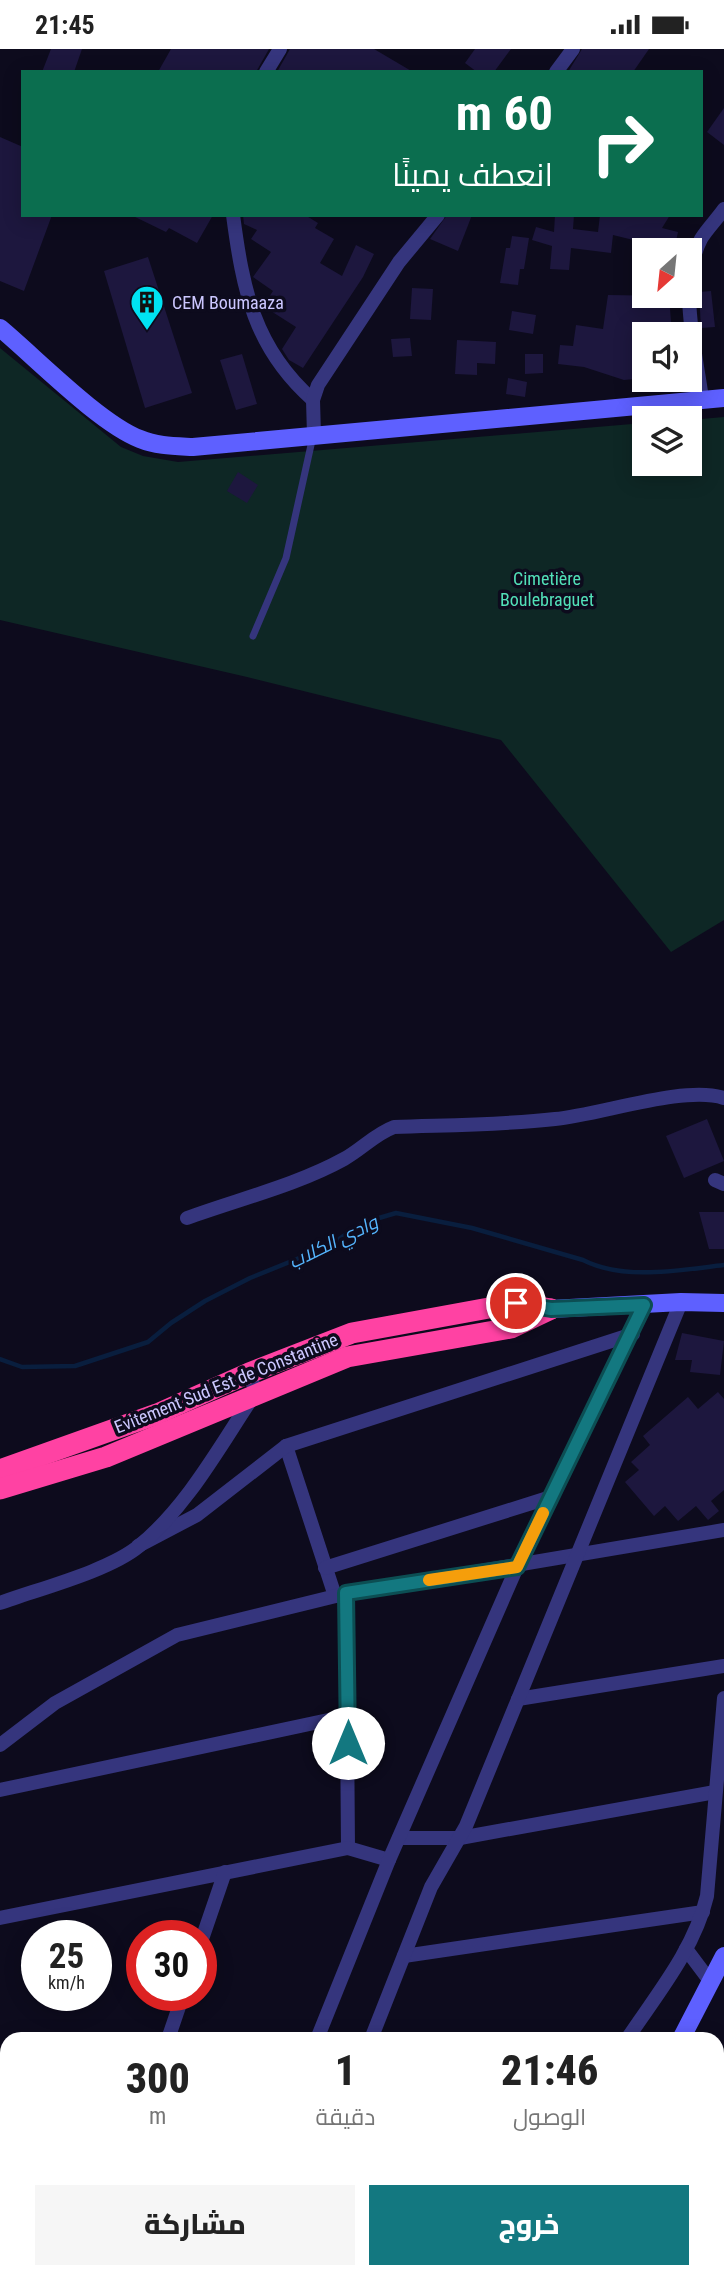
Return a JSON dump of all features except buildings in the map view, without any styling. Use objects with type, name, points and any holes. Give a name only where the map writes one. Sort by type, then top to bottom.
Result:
[{"type":"highway","name":"Evitement Sud Est de Constantine","points":[[0,1489],[106,1457],[252,1383],[317,1345],[386,1325],[516,1303],[551,1309]]},
{"type":"highway","name":"Evitement Sud Est de Constantine","points":[[0,1470],[252,1383]]},
{"type":"street","points":[[267,70],[280,49]]},
{"type":"street","points":[[557,70],[573,49]]},
{"type":"street","points":[[702,399],[690,285],[694,258],[702,239],[724,209]]},
{"type":"street","points":[[233,217],[249,305],[264,342],[278,364],[313,400]]},
{"type":"street","points":[[314,435],[313,400],[318,385],[399,262],[436,217]]},
{"type":"street","points":[[0,328],[117,427],[140,440],[165,446],[193,447],[724,398]]},
{"type":"street","points":[[187,1218],[314,1172],[345,1158],[380,1132],[394,1127],[558,1119],[706,1094],[724,1098]]},
{"type":"street","points":[[374,2032],[431,1887],[460,1838],[681,1302]]},
{"type":"street","name":"Evitement Sud Est de Constantine","points":[[551,1309],[681,1302],[724,1303]]},
{"type":"street","points":[[320,2032],[389,1860],[517,1567],[633,1334],[644,1305]]},
{"type":"street","points":[[0,1603],[112,1561],[197,1515],[286,1446],[633,1334]]},
{"type":"street","points":[[138,1546],[194,1484],[252,1383]]},
{"type":"street","points":[[286,1446],[325,1567],[341,1595],[347,1716],[348,1848]]},
{"type":"street","points":[[325,1567],[551,1497]]},
{"type":"street","points":[[0,1745],[55,1703],[177,1635],[341,1595],[724,1530]]},
{"type":"street","points":[[518,1699],[724,1666]]},
{"type":"street","points":[[632,2032],[686,1949],[703,1912],[724,1697]]},
{"type":"street","points":[[0,1790],[347,1716]]},
{"type":"street","points":[[399,1838],[460,1838],[715,1792]]},
{"type":"street","points":[[0,1918],[348,1848],[389,1860]]},
{"type":"street","points":[[209,1920],[225,1873]]},
{"type":"street","points":[[404,1956],[703,1912]]},
{"type":"street","points":[[686,1949],[710,1981]]},
{"type":"street","points":[[684,2032],[724,1956]]},
{"type":"street","points":[[170,2032],[178,2011]]},
{"type":"lane","points":[[253,636],[286,558],[314,435]]},
{"type":"green space","name":"Cimetière Boulebraguet","points":[[0,348],[121,447],[143,456],[178,462],[632,424],[632,476],[702,476],[702,419],[724,417],[724,920],[671,952],[501,740],[247,677],[0,620]]},
{"type":"waterway","name":"وادي الكلاب","points":[[0,1359],[22,1367],[75,1366],[148,1342],[205,1301],[250,1278],[329,1246],[362,1223],[396,1213],[472,1228],[616,1270],[652,1272],[724,1265]]},
{"type":"slow traffic","points":[[429,1580],[517,1567],[543,1513]]},
{"type":"place","name":"CEM Boumaaza","points":[[147,332]]},
{"type":"route","points":[[348,1743],[346,1593],[517,1567],[633,1334],[644,1305],[551,1309],[516,1303]]}]
